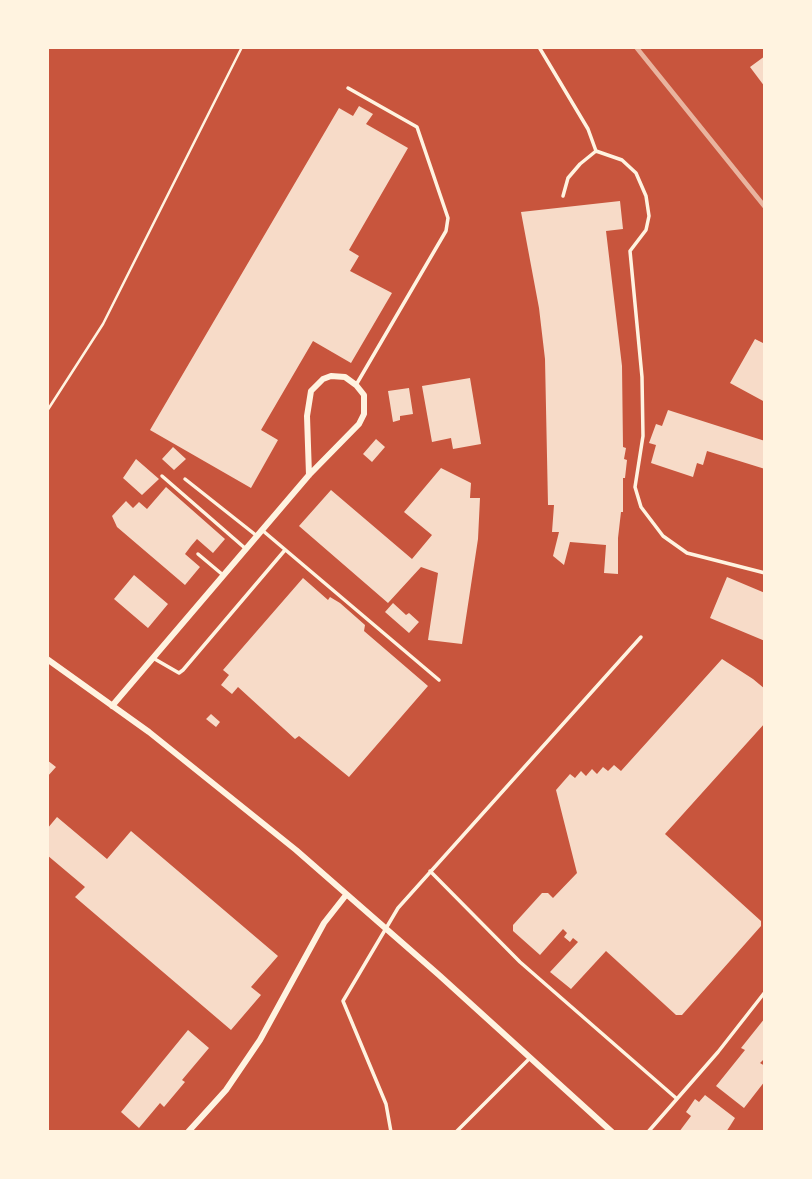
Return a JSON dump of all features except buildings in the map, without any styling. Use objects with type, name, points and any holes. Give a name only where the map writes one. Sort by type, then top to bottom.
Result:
[{"type":"street","points":[[112,706],[309,475],[359,424],[364,414],[364,395],[345,377],[331,376],[323,379],[311,391],[307,416],[309,475]]},
{"type":"street","points":[[47,659],[149,732],[247,809],[400,941],[611,1132]]},
{"type":"street","points":[[188,1132],[226,1090],[260,1040],[324,923],[346,895]]},
{"type":"lane","points":[[539,47],[588,128],[596,151]]},
{"type":"lane","points":[[348,88],[418,127],[448,218],[446,231],[356,385]]},
{"type":"lane","points":[[564,196],[568,178],[596,151]]},
{"type":"lane","points":[[596,151],[622,160],[636,173],[646,196],[649,216],[646,230],[630,251],[642,377],[643,436],[635,487],[641,506],[663,536],[687,553],[765,573]]},
{"type":"lane","points":[[162,476],[246,549]]},
{"type":"lane","points":[[185,478],[285,550],[439,680]]},
{"type":"lane","points":[[153,658],[179,673],[183,670],[285,550]]},
{"type":"lane","points":[[198,554],[223,575]]},
{"type":"lane","points":[[391,1132],[386,1104],[343,1001],[398,908],[641,637]]},
{"type":"lane","points":[[430,871],[520,962],[676,1098]]},
{"type":"lane","points":[[648,1132],[718,1052],[765,992]]},
{"type":"lane","points":[[456,1132],[530,1058]]},
{"type":"path","points":[[47,411],[103,324],[242,47]]},
{"type":"railway","points":[[636,47],[765,207]]}]
